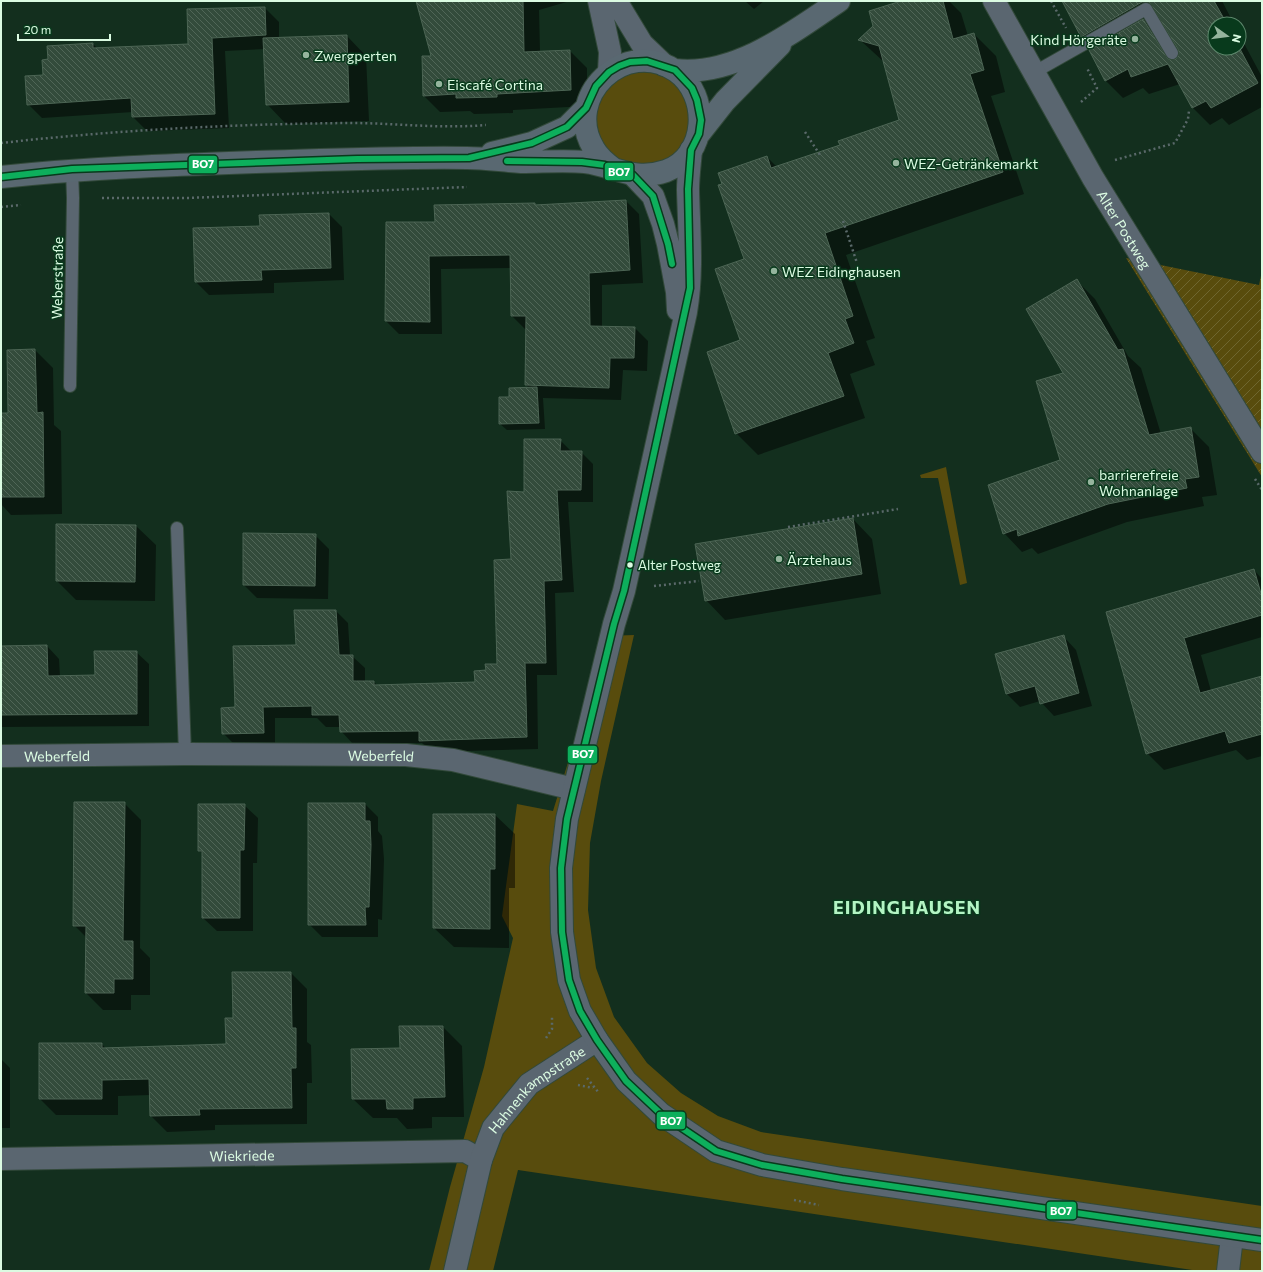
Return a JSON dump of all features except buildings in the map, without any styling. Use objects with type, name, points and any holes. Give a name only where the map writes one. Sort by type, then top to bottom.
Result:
[{"type":"main road","points":[[624,172],[594,150],[589,140],[585,121],[586,108],[596,86],[609,72],[630,62],[647,61],[687,72],[718,67],[744,57],[790,35],[839,1]]},
{"type":"main road","points":[[1,177],[72,170],[349,159],[469,158],[517,162],[582,162],[646,176],[668,170],[685,158],[725,102],[790,35]]},
{"type":"main road","points":[[669,68],[685,79],[697,100],[701,120],[695,142]]},
{"type":"main road","points":[[469,158],[532,143],[567,127],[586,108]]},
{"type":"street","points":[[599,1],[610,52],[609,72]]},
{"type":"street","points":[[616,1],[642,44],[669,68]]},
{"type":"street","name":"Alter Postweg","points":[[994,1],[1093,178],[1262,452]]},
{"type":"street","name":"Hahnenkampstraße","points":[[455,1271],[481,1160],[493,1128],[529,1084],[597,1040],[580,1011],[569,980],[562,932],[561,868],[567,819],[614,624],[624,591],[676,358],[690,288],[688,189],[695,142]]},
{"type":"street","name":"Hahnenkampstraße","points":[[624,172],[653,196],[668,244],[677,292],[680,333]]},
{"type":"street","name":"Weberfeld","points":[[1,756],[185,754],[414,756],[453,760],[574,789]]},
{"type":"street","points":[[597,1040],[626,1081],[661,1114],[716,1151],[762,1165],[835,1178],[1232,1237],[1262,1240]]},
{"type":"street","name":"Wiekriede","points":[[1,1159],[465,1151],[481,1160]]},
{"type":"street","points":[[1228,1271],[1232,1237]]},
{"type":"lane","points":[[1033,73],[1146,8],[1172,53]]},
{"type":"lane","name":"Weberstraße","points":[[70,386],[73,198],[72,170]]},
{"type":"lane","points":[[178,528],[185,754]]},
{"type":"path","points":[[1108,162],[1175,143],[1188,119],[1189,111]]},
{"type":"path","points":[[1,143],[70,135],[209,126],[351,123],[451,127],[491,124]]},
{"type":"path","points":[[805,132],[820,154]]},
{"type":"path","points":[[73,198],[187,198],[474,187]]},
{"type":"path","points":[[1,207],[23,204]]},
{"type":"path","points":[[843,221],[857,263]]},
{"type":"path","points":[[788,527],[898,510]]},
{"type":"path","points":[[647,587],[699,581]]},
{"type":"path","points":[[572,1083],[593,1088]]},
{"type":"shaded area","points":[[643,68],[679,83],[695,113],[678,161],[618,168],[590,125],[603,86],[612,78]]},
{"type":"shaded area","points":[[1126,258],[1259,285],[1262,271],[1262,477]]},
{"type":"shaded area","points":[[946,467],[967,583],[960,585],[938,478],[921,478],[920,475]]},
{"type":"shaded area","points":[[634,635],[601,781],[590,843],[588,910],[596,968],[614,1017],[647,1063],[681,1093],[718,1116],[761,1132],[1262,1206],[1262,1271],[1199,1271],[518,1170],[493,1271],[429,1271],[450,1187],[484,1067],[513,938],[502,916],[517,804],[553,811],[607,636]]},
{"type":"transit line","name":"BO7","points":[[1,177],[72,169],[357,159],[469,158],[532,143],[567,127],[586,108],[596,86],[609,72],[619,66],[630,62],[647,61],[675,70],[692,88],[697,100],[701,120],[699,134],[691,150],[688,189],[690,288],[624,591],[614,624],[567,819],[561,868],[562,932],[569,980],[580,1011],[597,1040],[626,1081],[661,1114],[716,1151],[762,1165],[842,1179],[1262,1240]]},
{"type":"transit line","name":"BO7","points":[[507,161],[582,162],[605,165],[622,173],[633,175],[653,196],[668,244],[672,264]]},
{"type":"place","name":"Kind Hörgeräte","points":[[1135,39]]},
{"type":"place","name":"Zwergperten","points":[[306,55]]},
{"type":"place","name":"Eiscafé Cortina","points":[[439,84]]},
{"type":"place","name":"WEZ-Getränkemarkt","points":[[896,163]]},
{"type":"place","name":"WEZ Eidinghausen","points":[[774,271]]},
{"type":"place","name":"barrierefreie Wohnanlage","points":[[1091,482]]},
{"type":"place","name":"Ärztehaus","points":[[779,559]]},
{"type":"place","name":"Alter Postweg","points":[[630,565]]},
{"type":"district","name":"EIDINGHAUSEN","points":[[907,907]]}]
